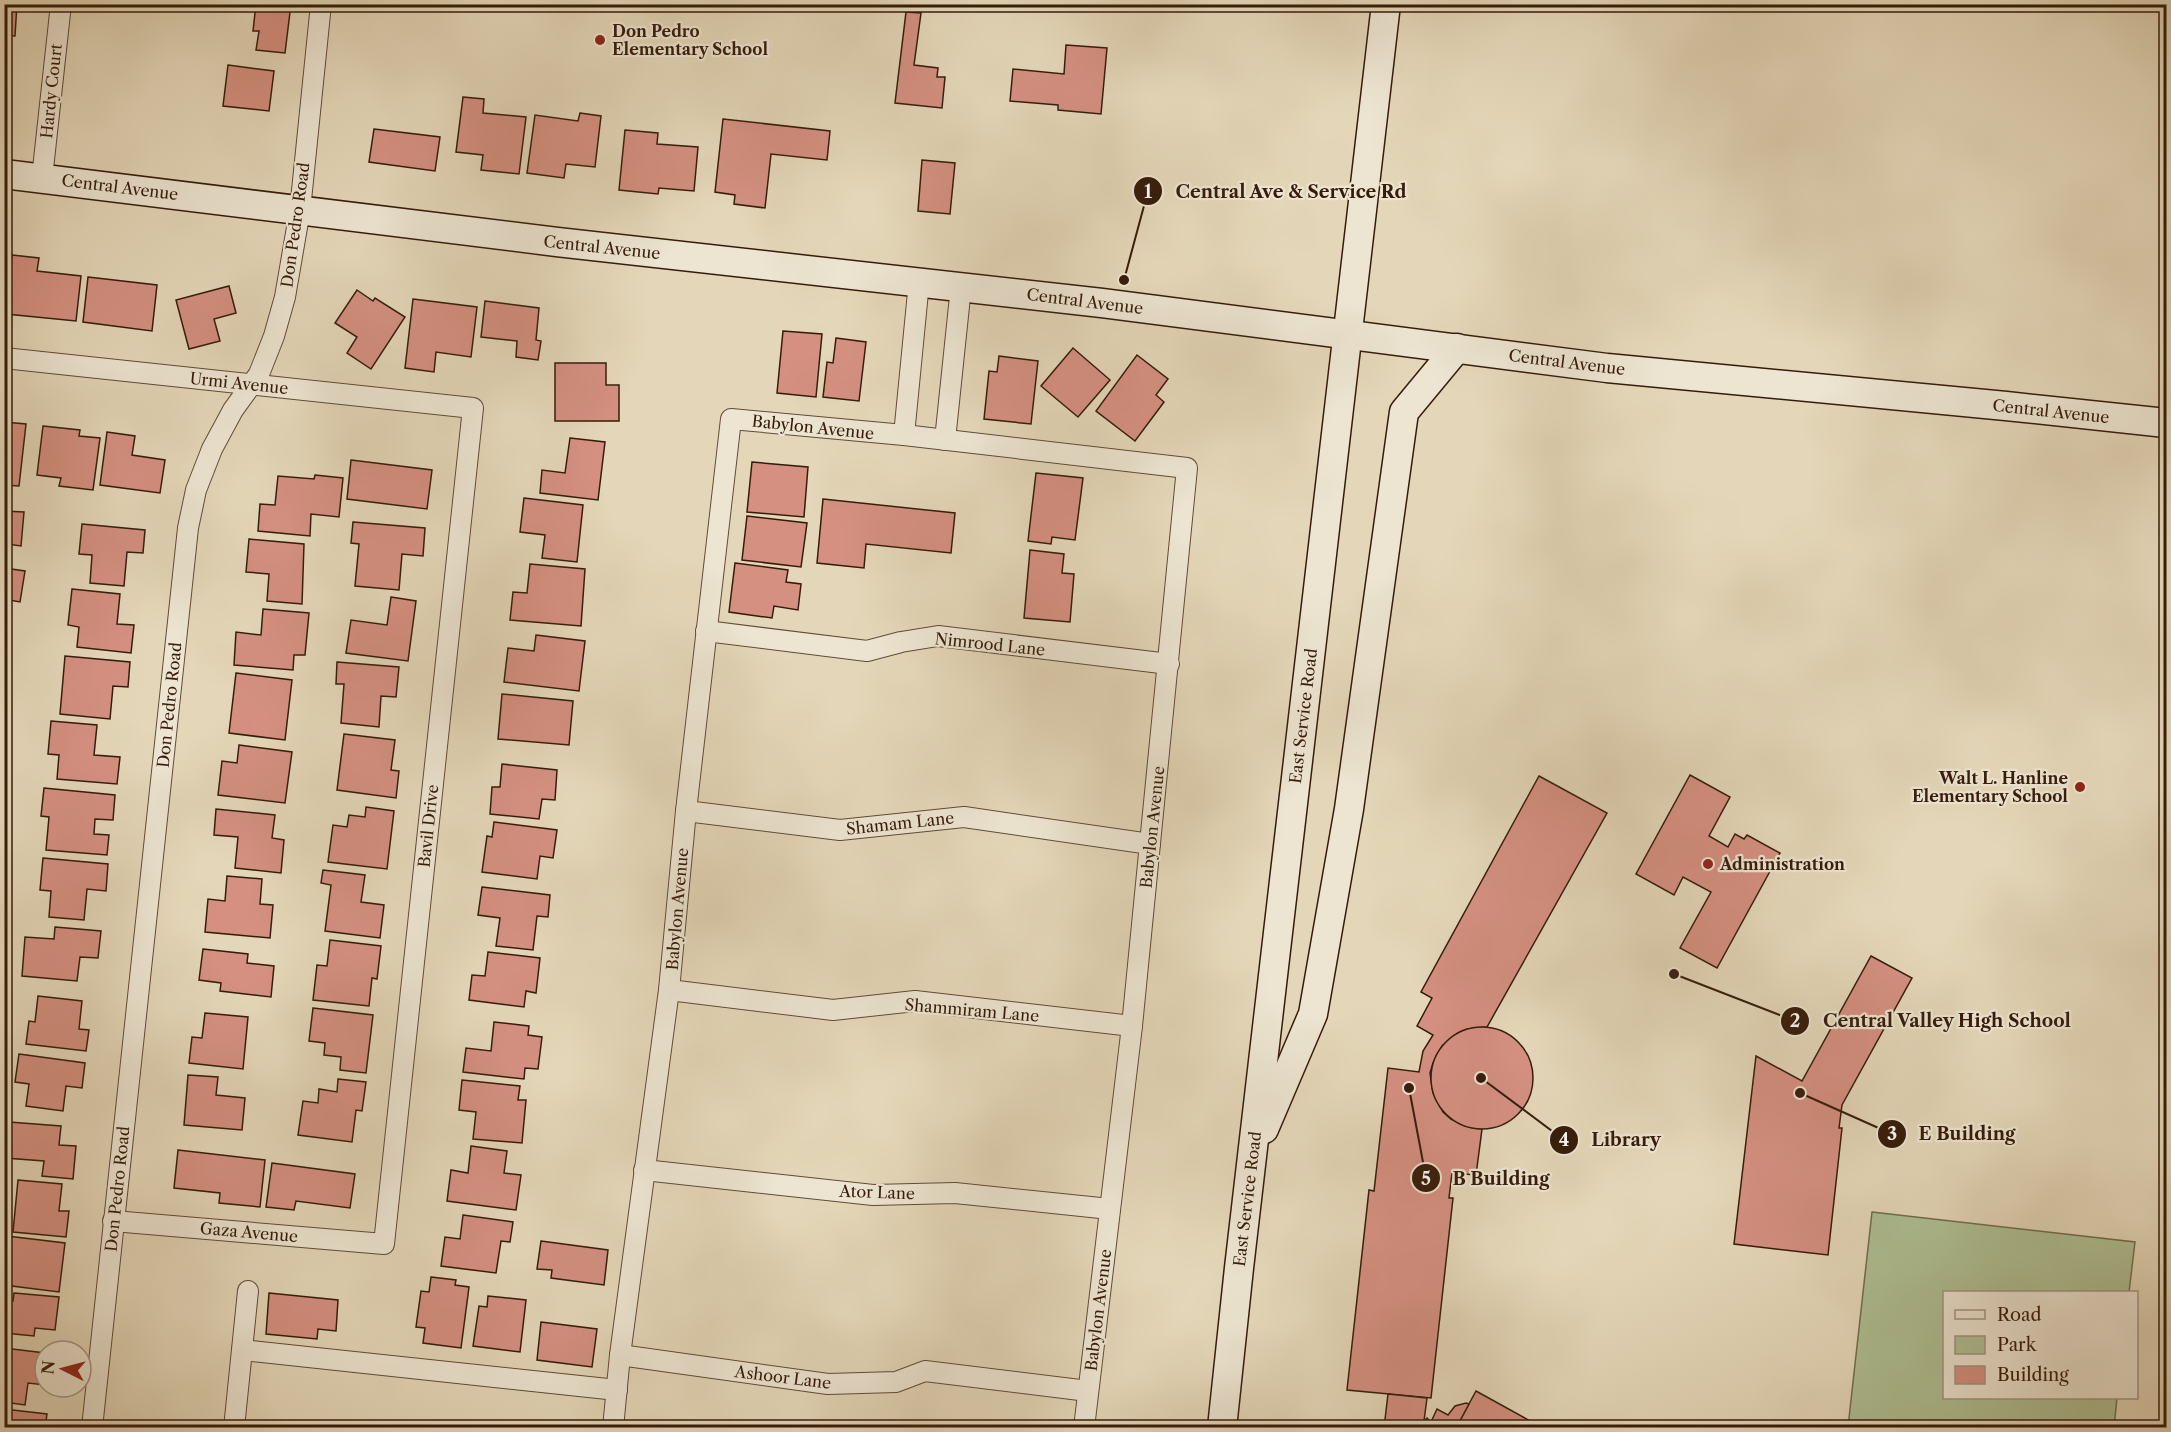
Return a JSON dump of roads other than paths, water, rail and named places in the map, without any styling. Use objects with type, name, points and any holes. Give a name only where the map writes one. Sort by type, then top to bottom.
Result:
[{"type":"street","name":"Hardy Court","points":[[42,178],[61,4]]},
{"type":"street","name":"Don Pedro Road","points":[[92,1428],[188,528],[196,490],[212,449],[233,410],[259,374],[274,336],[285,297],[300,210],[321,4]]},
{"type":"street","name":"East Service Road","points":[[1222,1428],[1251,1159],[1386,4]]},
{"type":"street","name":"Central Avenue","points":[[4,174],[569,243],[1102,303],[1607,368],[1982,403],[2166,423]]},
{"type":"street","points":[[904,435],[919,282]]},
{"type":"street","points":[[945,440],[961,287]]},
{"type":"street","points":[[1251,1159],[1313,1014],[1349,809],[1404,412],[1457,348]]},
{"type":"street","name":"Urmi Avenue","points":[[4,358],[473,408]]},
{"type":"street","name":"Bavil Drive","points":[[384,1244],[473,408]]},
{"type":"street","name":"Babylon Avenue","points":[[613,1428],[620,1355],[669,990],[686,811],[731,418],[904,435],[1187,468],[1132,1026],[1084,1428]]},
{"type":"street","name":"Nimrood Lane","points":[[706,631],[867,651],[938,636],[1168,664]]},
{"type":"street","name":"Shamam Lane","points":[[686,811],[840,830],[964,817],[1150,844]]},
{"type":"street","name":"Shammiram Lane","points":[[669,990],[833,1010],[915,1002],[1132,1026]]},
{"type":"street","name":"Ator Lane","points":[[644,1170],[873,1195],[955,1192],[1110,1209]]},
{"type":"street","name":"Gaza Avenue","points":[[113,1221],[384,1244]]},
{"type":"street","points":[[234,1428],[248,1291]]},
{"type":"street","points":[[242,1350],[617,1390]]},
{"type":"street","name":"Ashoor Lane","points":[[620,1355],[828,1384],[896,1382],[925,1371],[1088,1391]]},
{"type":"place","name":"Don Pedro Elementary School","points":[[600,40]]},
{"type":"place","name":"Central Ave & Service Rd","points":[[1124,280]]},
{"type":"place","name":"Walt L. Hanline Elementary School","points":[[2080,787]]},
{"type":"place","name":"Administration","points":[[1708,864]]},
{"type":"place","name":"Central Valley High School","points":[[1674,974]]},
{"type":"place","name":"Library","points":[[1481,1078]]},
{"type":"place","name":"B Building","points":[[1409,1088]]},
{"type":"place","name":"E Building","points":[[1800,1093]]}]
